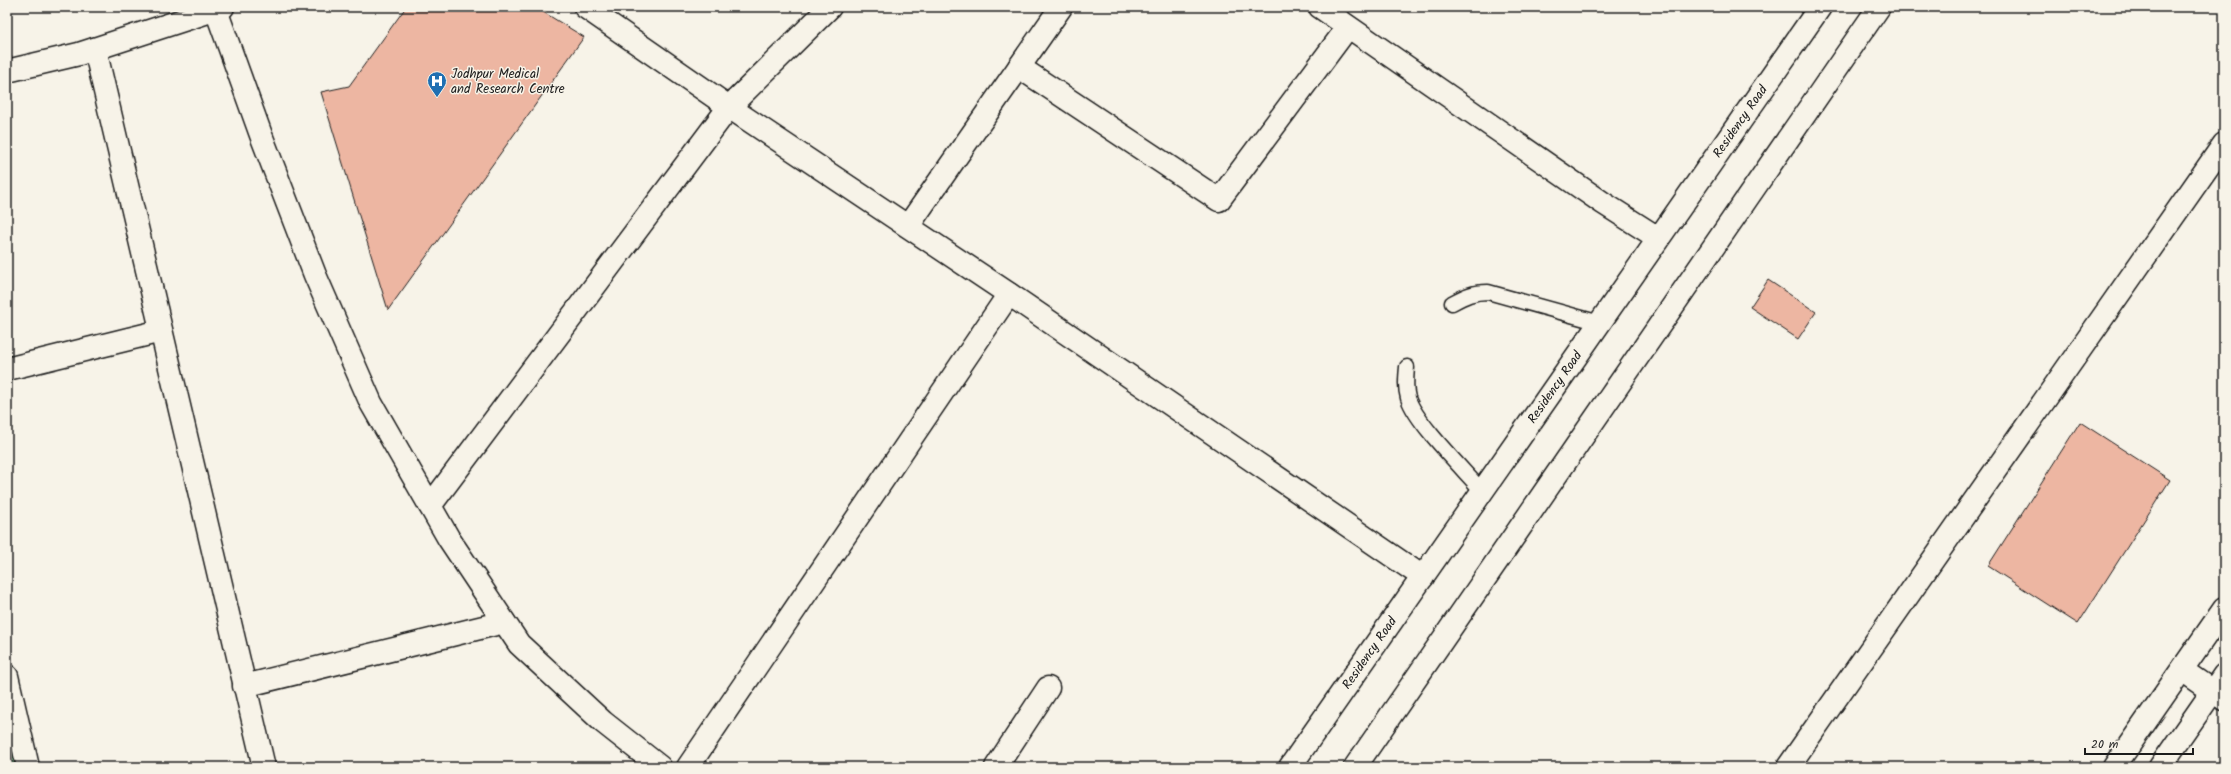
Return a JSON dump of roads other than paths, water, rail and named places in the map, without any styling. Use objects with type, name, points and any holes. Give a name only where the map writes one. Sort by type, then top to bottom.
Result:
[{"type":"street","points":[[585,7],[729,107],[1009,294],[1423,577]]},
{"type":"street","points":[[430,506],[729,107],[830,7]]},
{"type":"street","points":[[908,226],[1061,7]]},
{"type":"street","points":[[1320,7],[1602,203],[1658,238]]},
{"type":"street","name":"Residency Road","points":[[1290,767],[1820,7]]},
{"type":"street","points":[[1355,767],[1880,7]]},
{"type":"street","points":[[7,71],[94,49],[220,9],[261,135],[315,275],[371,403],[449,539],[519,644],[603,722],[660,767]]},
{"type":"street","points":[[1019,67],[1219,200],[1348,27]]},
{"type":"street","points":[[94,49],[264,767]]},
{"type":"street","points":[[1788,767],[2224,144]]},
{"type":"street","points":[[688,767],[1009,294]]},
{"type":"street","points":[[7,369],[161,332]]},
{"type":"street","points":[[2114,767],[2224,609]]},
{"type":"street","points":[[244,686],[504,622]]},
{"type":"street","points":[[2160,767],[2220,688],[2182,670]]},
{"type":"street","points":[[7,676],[28,767]]},
{"type":"street","points":[[996,767],[1048,688]]},
{"type":"lane","points":[[1452,303],[1466,295],[1477,292],[1488,292],[1600,323]]},
{"type":"lane","points":[[1408,367],[1405,381],[1408,398],[1417,416],[1482,491]]},
{"type":"place","name":"Jodhpur Medical and Research Centre","points":[[437,98]]}]
